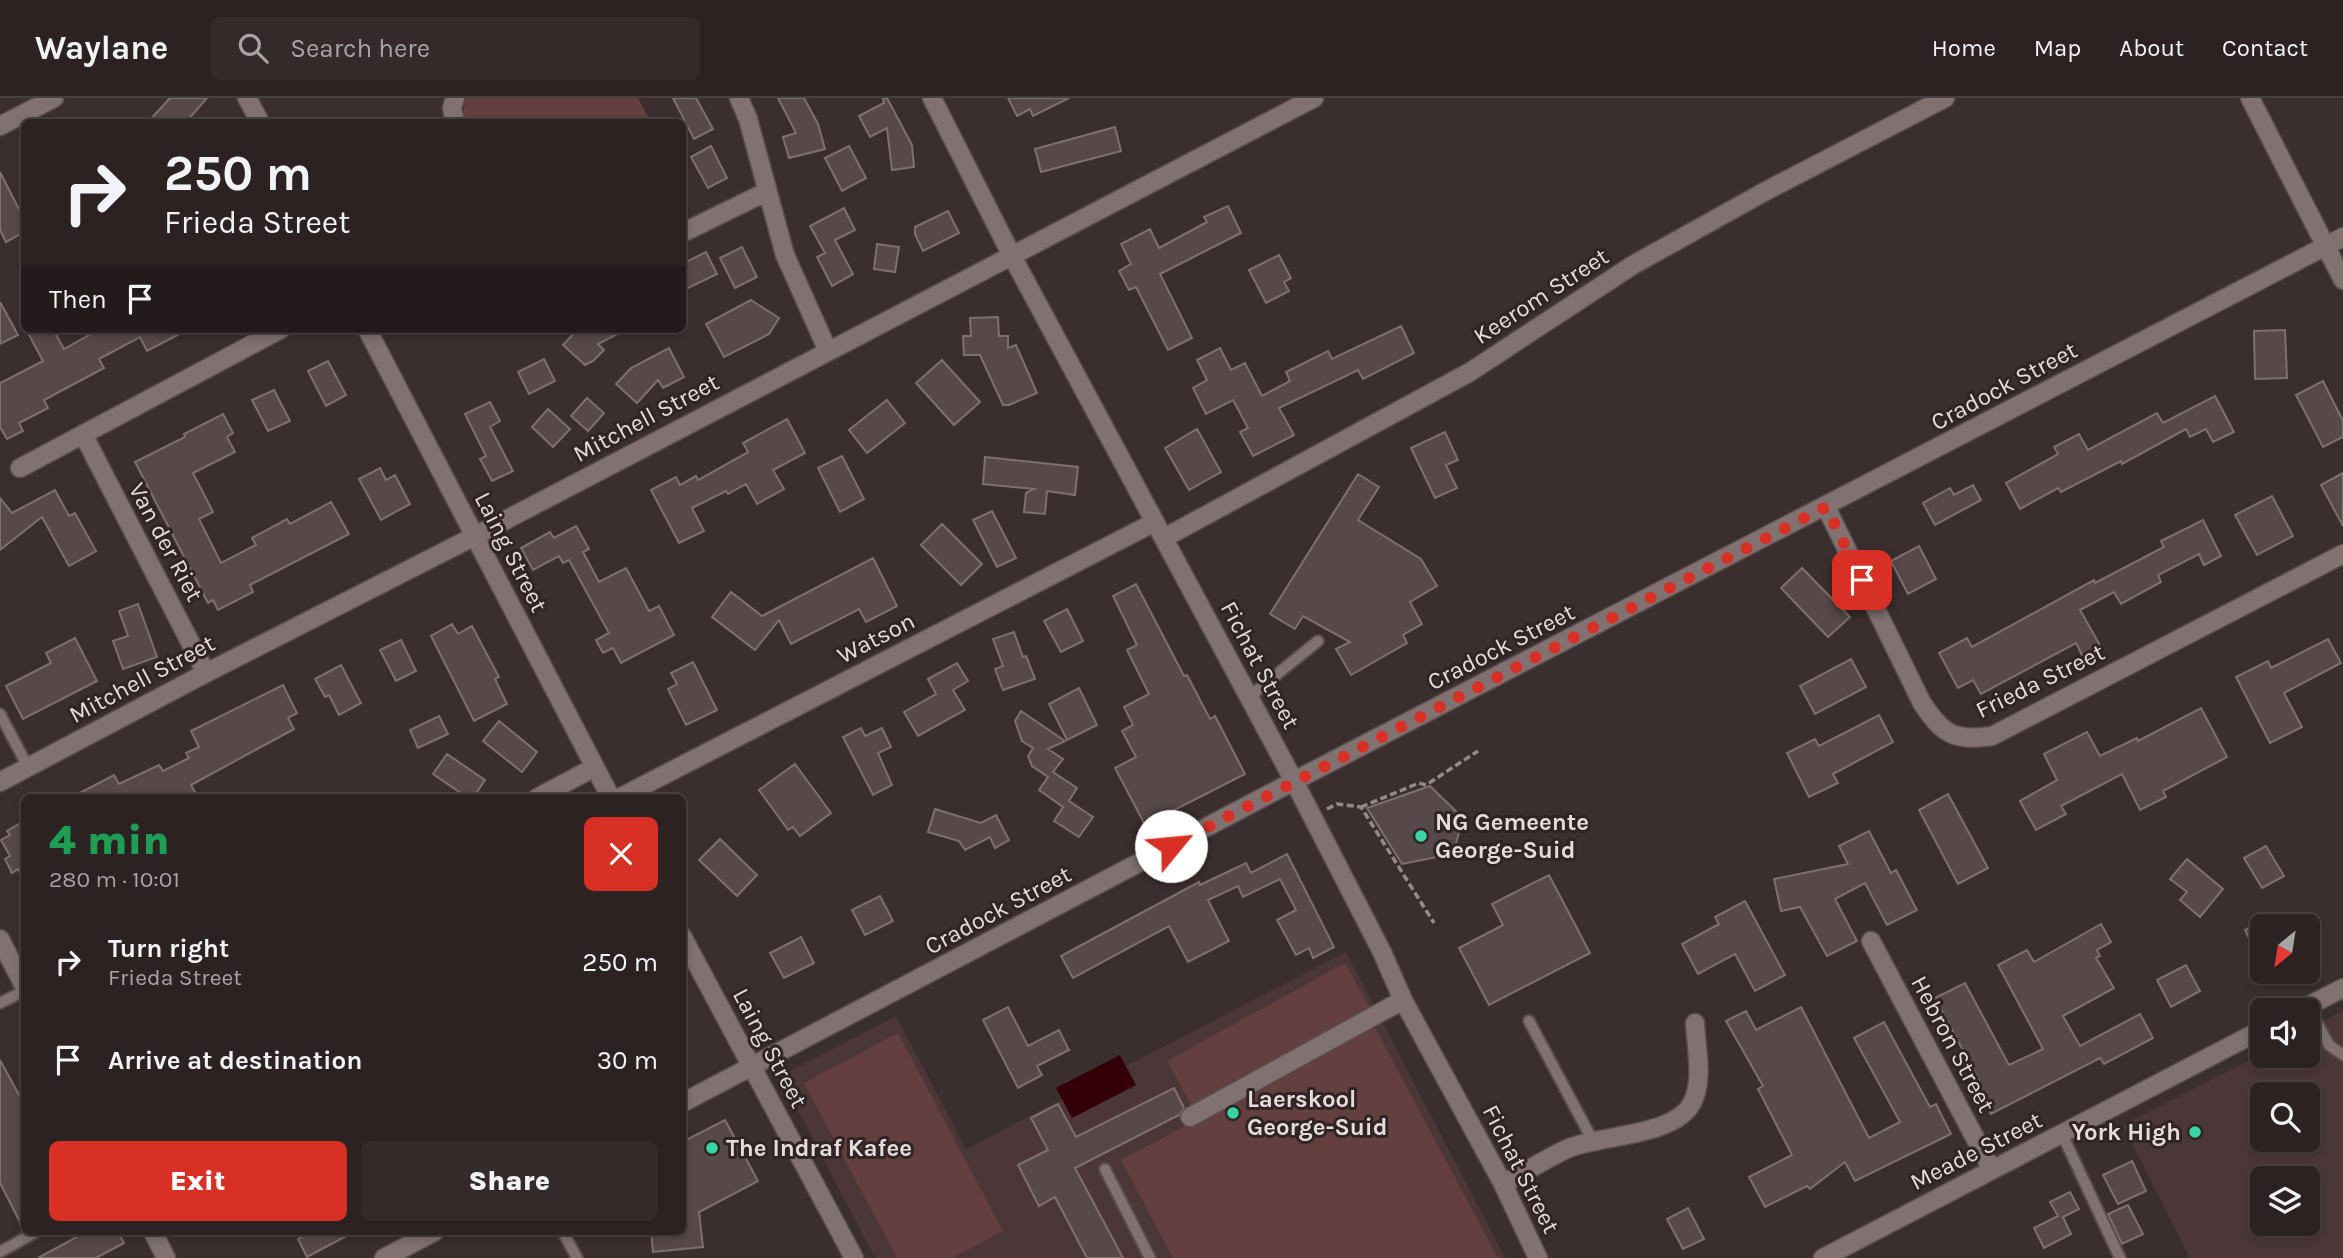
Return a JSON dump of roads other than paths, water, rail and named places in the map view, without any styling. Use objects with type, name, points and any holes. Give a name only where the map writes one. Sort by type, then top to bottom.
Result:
[{"type":"street","points":[[0,126],[54,98]]},
{"type":"street","points":[[247,98],[258,119]]},
{"type":"street","points":[[454,98],[452,108],[454,119]]},
{"type":"street","points":[[739,98],[785,254],[828,351]]},
{"type":"street","name":"Fichat Street","points":[[932,98],[1012,256],[1294,781],[1382,952],[1403,1000],[1503,1184],[1538,1258]]},
{"type":"street","name":"Mitchell Street","points":[[0,782],[1314,98]]},
{"type":"street","name":"Keerom Street","points":[[1164,538],[1470,372],[1633,265],[1764,192],[1945,98]]},
{"type":"street","points":[[2250,98],[2343,280]]},
{"type":"street","points":[[686,231],[766,192]]},
{"type":"street","name":"Cradock Street","points":[[686,1102],[1294,781],[2343,237]]},
{"type":"street","points":[[20,468],[273,333]]},
{"type":"street","name":"Laing Street","points":[[369,333],[609,794]]},
{"type":"street","name":"Van der Riet","points":[[83,434],[206,673]]},
{"type":"street","name":"Frieda Street","points":[[1826,507],[1922,704],[1934,722],[1947,732],[1968,739],[1992,736],[2343,554]]},
{"type":"street","name":"Watson","points":[[628,794],[1156,522]]},
{"type":"street","points":[[544,794],[595,767]]},
{"type":"street","points":[[0,939],[21,982]]},
{"type":"street","name":"Hebron Street","points":[[1871,940],[1992,1170]]},
{"type":"street","name":"Laing Street","points":[[686,943],[854,1258]]},
{"type":"street","points":[[2320,1000],[2343,988]]},
{"type":"street","points":[[1190,1117],[1403,1000]]},
{"type":"street","points":[[1503,1184],[1569,1149],[1655,1128],[1688,1110],[1695,1096],[1698,1074],[1695,1023]]},
{"type":"street","name":"Meade Street","points":[[1823,1258],[2250,1036]]},
{"type":"street","points":[[154,1235],[160,1256]]},
{"type":"street","points":[[384,1258],[428,1235]]},
{"type":"lane","points":[[1249,697],[1318,641]]},
{"type":"lane","points":[[0,714],[28,767]]},
{"type":"lane","points":[[0,1003],[21,990]]},
{"type":"lane","points":[[1529,1021],[1593,1141]]},
{"type":"lane","points":[[2320,1032],[2329,1045],[2343,1055]]},
{"type":"lane","points":[[2062,1134],[2120,1258]]},
{"type":"lane","points":[[1105,1169],[1150,1258]]},
{"type":"lane","points":[[0,1252],[31,1235]]},
{"type":"lane","points":[[565,1235],[577,1258]]},
{"type":"place","name":"NG Gemeente George-Suid","points":[[1421,836]]},
{"type":"place","name":"Laerskool George-Suid","points":[[1233,1113]]},
{"type":"place","name":"York High","points":[[2195,1132]]},
{"type":"place","name":"The Indraf Kafee","points":[[712,1148]]}]
